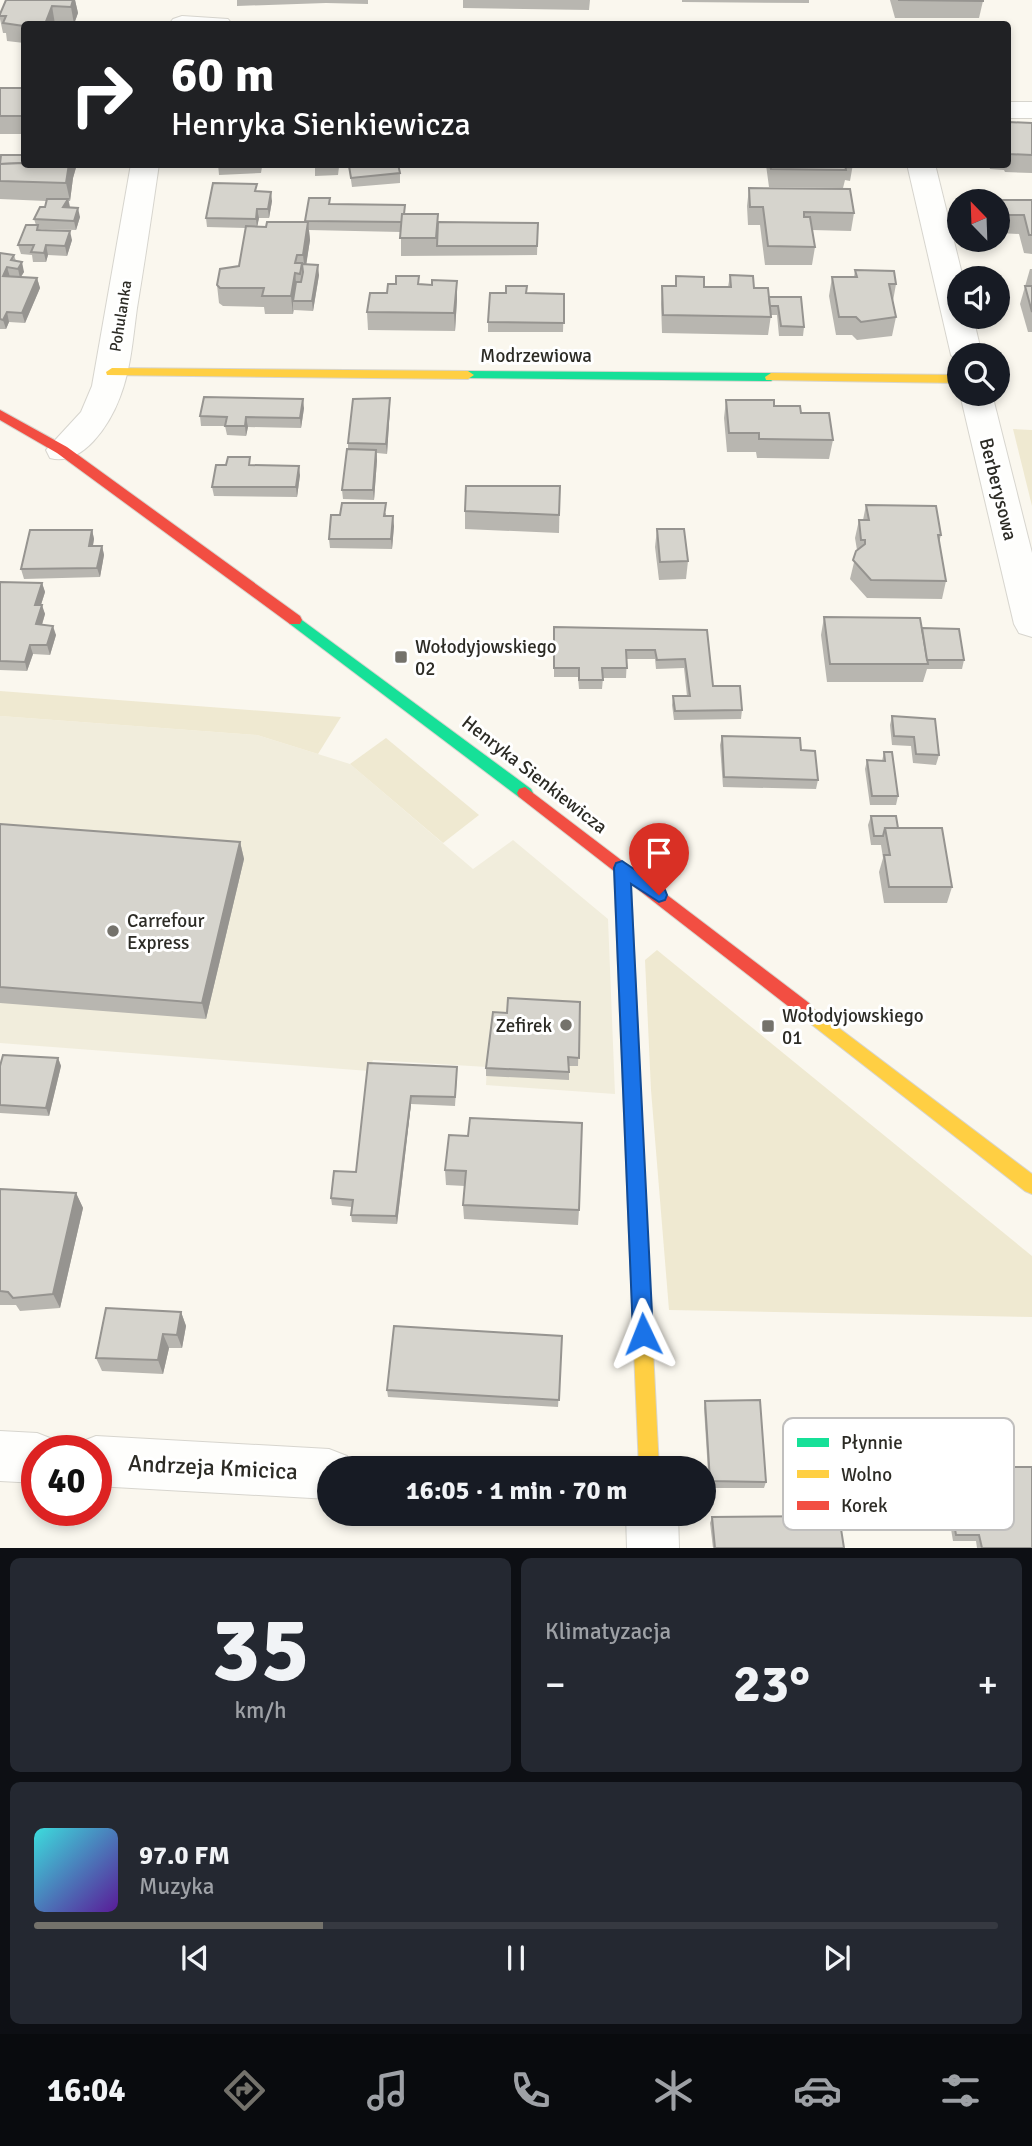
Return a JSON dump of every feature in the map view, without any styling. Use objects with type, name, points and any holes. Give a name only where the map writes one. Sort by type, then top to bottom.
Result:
[{"type":"street","points":[[170,21],[173,0]]},
{"type":"street","points":[[1011,110],[1032,110]]},
{"type":"street","name":"Pohulanka","points":[[62,450],[95,420],[106,397],[113,372],[144,168]]},
{"type":"street","points":[[922,168],[964,343]]},
{"type":"street","name":"Modrzewiowa","points":[[113,372],[947,379]]},
{"type":"street","name":"Berberysowa","points":[[979,406],[1032,624]]},
{"type":"street","name":"Henryka Sienkiewicza","points":[[0,414],[62,450],[398,695],[1032,1185]]},
{"type":"street","points":[[622,868],[648,1456]]},
{"type":"street","points":[[0,1456],[21,1457]]},
{"type":"street","name":"Andrzeja Kmicica","points":[[112,1462],[317,1473]]},
{"type":"street","points":[[652,1526],[653,1548]]},
{"type":"shaded area","points":[[1013,429],[1032,430],[1032,506]]},
{"type":"shaded area","points":[[0,691],[341,717],[318,754],[257,735],[0,716]]},
{"type":"shaded area","points":[[0,716],[257,735],[350,764],[473,869],[513,840],[608,919],[615,1094],[486,1085],[487,1067],[373,1060],[369,1071],[0,1043]]},
{"type":"shaded area","points":[[386,738],[479,815],[443,843],[350,764]]},
{"type":"shaded area","points":[[657,950],[1032,1256],[1032,1317],[669,1310],[651,1090],[645,960]]},
{"type":"building","points":[[6,0],[73,0],[71,7],[52,6],[46,21],[21,21],[21,26],[3,23],[6,16],[0,14]]},
{"type":"building","points":[[898,0],[983,0],[983,1]]},
{"type":"building","points":[[0,88],[21,88],[21,116],[0,116]]},
{"type":"building","points":[[1011,122],[1032,123],[1032,155],[1011,154]]},
{"type":"building","points":[[1,155],[21,155],[21,163],[0,164]]},
{"type":"building","points":[[21,163],[21,168],[68,168],[66,183],[0,181],[0,164]]},
{"type":"building","points":[[349,168],[399,168],[400,173],[351,178]]},
{"type":"building","points":[[846,168],[846,170],[771,169]]},
{"type":"building","points":[[213,183],[257,184],[255,191],[271,192],[268,209],[257,209],[256,219],[206,218]]},
{"type":"building","points":[[749,188],[850,189],[854,213],[804,212],[804,217],[810,217],[815,247],[768,246],[763,207],[750,207]]},
{"type":"building","points":[[309,198],[330,198],[329,204],[405,205],[404,214],[402,222],[305,221]]},
{"type":"building","points":[[47,199],[68,199],[63,207],[78,208],[74,221],[34,219],[40,207],[45,207]]},
{"type":"building","points":[[1010,200],[1032,200],[1032,235],[1029,235],[1024,215],[1010,215]]},
{"type":"building","points":[[402,214],[438,214],[436,238],[400,238]]},
{"type":"building","points":[[267,222],[308,222],[303,255],[297,255],[295,263],[302,263],[300,274],[295,273],[291,296],[262,296],[264,288],[220,288],[217,285],[220,269],[239,266],[246,226],[266,227]]},
{"type":"building","points":[[438,222],[538,223],[537,246],[437,246]]},
{"type":"building","points":[[26,225],[38,225],[37,230],[70,231],[65,246],[46,245],[44,253],[31,252],[34,245],[18,245]]},
{"type":"building","points":[[0,253],[14,255],[11,260],[22,262],[18,269],[7,267],[3,276],[37,278],[22,313],[7,312],[3,320],[0,319]]},
{"type":"building","points":[[302,264],[318,265],[312,301],[293,301],[296,282],[301,282]]},
{"type":"building","points":[[855,270],[894,271],[896,284],[889,284],[896,317],[861,322],[856,317],[839,317],[832,277],[857,277]]},
{"type":"building","points":[[730,275],[753,276],[754,288],[768,288],[771,317],[663,315],[662,286],[676,286],[676,276],[704,277],[704,287],[731,287]]},
{"type":"building","points":[[396,276],[419,276],[418,284],[432,285],[432,280],[457,281],[454,313],[367,312],[370,293],[387,293],[388,284],[396,284]]},
{"type":"building","points":[[506,286],[527,286],[526,293],[564,294],[564,323],[488,322],[490,293],[506,293]]},
{"type":"building","points":[[1025,286],[1032,286],[1032,312]]},
{"type":"building","points":[[769,297],[801,297],[804,327],[781,326],[778,306],[770,306]]},
{"type":"building","points":[[204,397],[303,399],[300,418],[246,417],[245,426],[225,426],[227,417],[200,416]]},
{"type":"building","points":[[390,398],[386,444],[348,443],[353,399]]},
{"type":"building","points":[[726,400],[774,400],[774,406],[800,406],[801,413],[829,413],[833,440],[759,439],[759,433],[729,433]]},
{"type":"building","points":[[347,449],[376,450],[373,490],[342,490]]},
{"type":"building","points":[[228,457],[250,457],[249,465],[299,466],[296,487],[212,487],[216,465],[226,465]]},
{"type":"building","points":[[466,486],[560,486],[559,515],[465,511]]},
{"type":"building","points":[[342,503],[386,503],[384,516],[393,516],[391,539],[329,539],[331,515],[340,515]]},
{"type":"building","points":[[866,505],[936,506],[946,581],[871,580],[853,560],[856,551],[865,544],[865,540],[861,540],[859,520],[869,520]]},
{"type":"building","points":[[657,529],[684,529],[688,561],[660,562]]},
{"type":"building","points":[[30,530],[92,530],[89,546],[102,546],[97,568],[21,569]]},
{"type":"building","points":[[0,582],[42,583],[35,605],[42,605],[36,624],[53,626],[47,645],[30,645],[25,662],[0,661]]},
{"type":"building","points":[[824,617],[920,618],[928,664],[830,664]]},
{"type":"building","points":[[554,627],[707,630],[713,686],[740,686],[742,710],[675,711],[673,696],[690,696],[685,659],[657,660],[655,650],[626,650],[627,668],[602,668],[603,680],[579,680],[579,668],[554,668]]},
{"type":"building","points":[[922,628],[959,629],[964,660],[927,660]]},
{"type":"building","points":[[892,716],[935,719],[939,755],[916,754],[914,737],[894,736]]},
{"type":"building","points":[[722,736],[800,738],[801,750],[815,751],[818,780],[724,777]]},
{"type":"building","points":[[884,752],[892,752],[898,796],[872,796],[867,760],[885,761]]},
{"type":"building","points":[[871,816],[896,816],[898,828],[885,828],[883,836],[874,836]]},
{"type":"building","name":"Carrefour Express","points":[[0,824],[240,842],[202,1003],[0,987]]},
{"type":"building","points":[[885,828],[942,828],[952,887],[889,887],[884,855],[890,855]]},
{"type":"building","points":[[508,998],[580,1002],[579,1058],[568,1057],[569,1072],[486,1068],[493,1012],[507,1013]]},
{"type":"building","points":[[3,1055],[58,1058],[46,1108],[0,1105],[0,1066]]},
{"type":"building","points":[[368,1063],[457,1067],[455,1097],[411,1096],[396,1216],[351,1215],[353,1200],[331,1198],[334,1171],[356,1172]]},
{"type":"building","points":[[470,1118],[582,1123],[579,1210],[463,1205],[466,1171],[445,1170],[449,1135],[468,1136]]},
{"type":"building","points":[[0,1189],[76,1193],[53,1294],[13,1298],[8,1292],[0,1291]]},
{"type":"building","points":[[106,1308],[181,1312],[177,1335],[163,1334],[158,1360],[96,1358]]},
{"type":"building","points":[[394,1326],[562,1336],[559,1400],[387,1390]]},
{"type":"building","points":[[760,1400],[766,1482],[716,1481],[716,1456],[708,1456],[705,1401]]},
{"type":"building","points":[[1014,1467],[1032,1467],[1032,1548],[982,1548],[979,1535],[956,1535],[955,1530],[1014,1530]]},
{"type":"building","points":[[783,1516],[783,1530],[841,1530],[844,1548],[715,1548],[713,1526],[716,1526],[716,1517]]},
{"type":"traffic: fast","points":[[468,375],[771,377]]},
{"type":"traffic: fast","points":[[295,620],[525,793]]},
{"type":"traffic: slow","points":[[112,372],[468,375]]},
{"type":"traffic: slow","points":[[771,377],[947,379]]},
{"type":"traffic: slow","points":[[803,1008],[1032,1185]]},
{"type":"traffic: slow","points":[[637,1211],[648,1456]]},
{"type":"traffic: jam","points":[[0,414],[62,450],[295,620]]},
{"type":"traffic: jam","points":[[525,793],[803,1008]]},
{"type":"traffic: jam","points":[[622,868],[637,1211]]},
{"type":"place","name":"Wołodyjowskiego 02","points":[[401,657]]},
{"type":"place","name":"Carrefour Express","points":[[113,931]]},
{"type":"place","name":"Zefirek","points":[[566,1025]]},
{"type":"place","name":"Wołodyjowskiego 01","points":[[768,1026]]},
{"type":"route","points":[[643,1334],[622,868],[659,895]]}]
